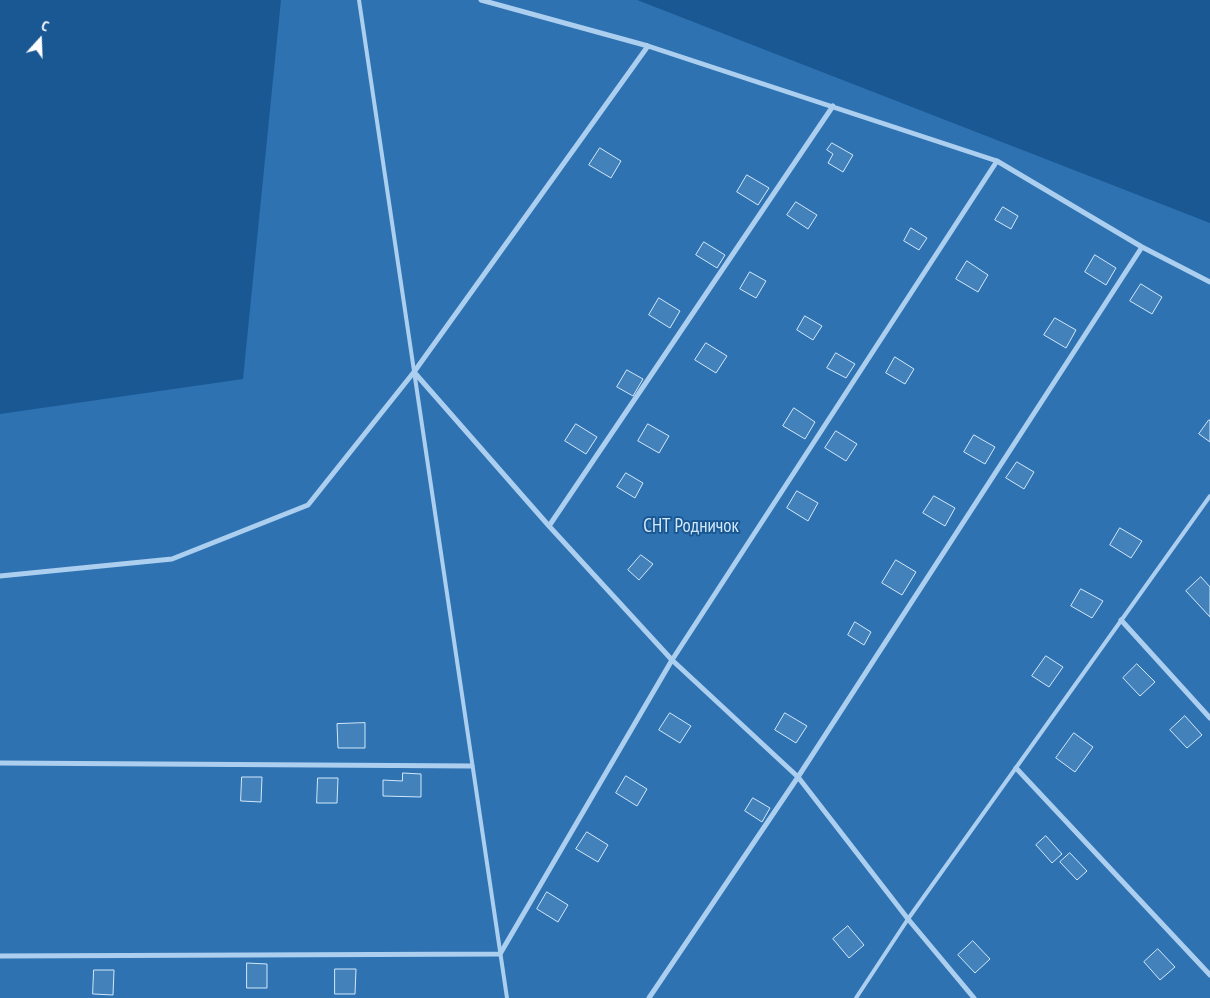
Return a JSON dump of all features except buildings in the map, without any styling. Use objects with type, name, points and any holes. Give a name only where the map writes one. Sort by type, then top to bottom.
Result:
[{"type":"street","points":[[480,0],[648,46],[997,161],[1142,247],[1210,282]]},
{"type":"street","points":[[0,576],[172,559],[308,505],[414,372],[648,46]]},
{"type":"street","points":[[549,526],[833,106]]},
{"type":"street","points":[[0,956],[500,954],[672,660],[997,161]]},
{"type":"street","points":[[649,998],[798,777],[1142,247]]},
{"type":"street","points":[[414,372],[549,526],[672,660],[798,777],[908,919],[974,998]]},
{"type":"street","points":[[1122,620],[1210,718]]},
{"type":"street","points":[[0,764],[472,766]]},
{"type":"street","points":[[1016,768],[1210,975]]},
{"type":"lane","points":[[359,0],[507,998]]},
{"type":"lane","points":[[856,998],[908,919],[1210,496]]},
{"type":"green space","name":"СНТ Родничок","points":[[281,0],[637,0],[1210,223],[1210,998],[0,998],[0,414],[243,379]]}]
